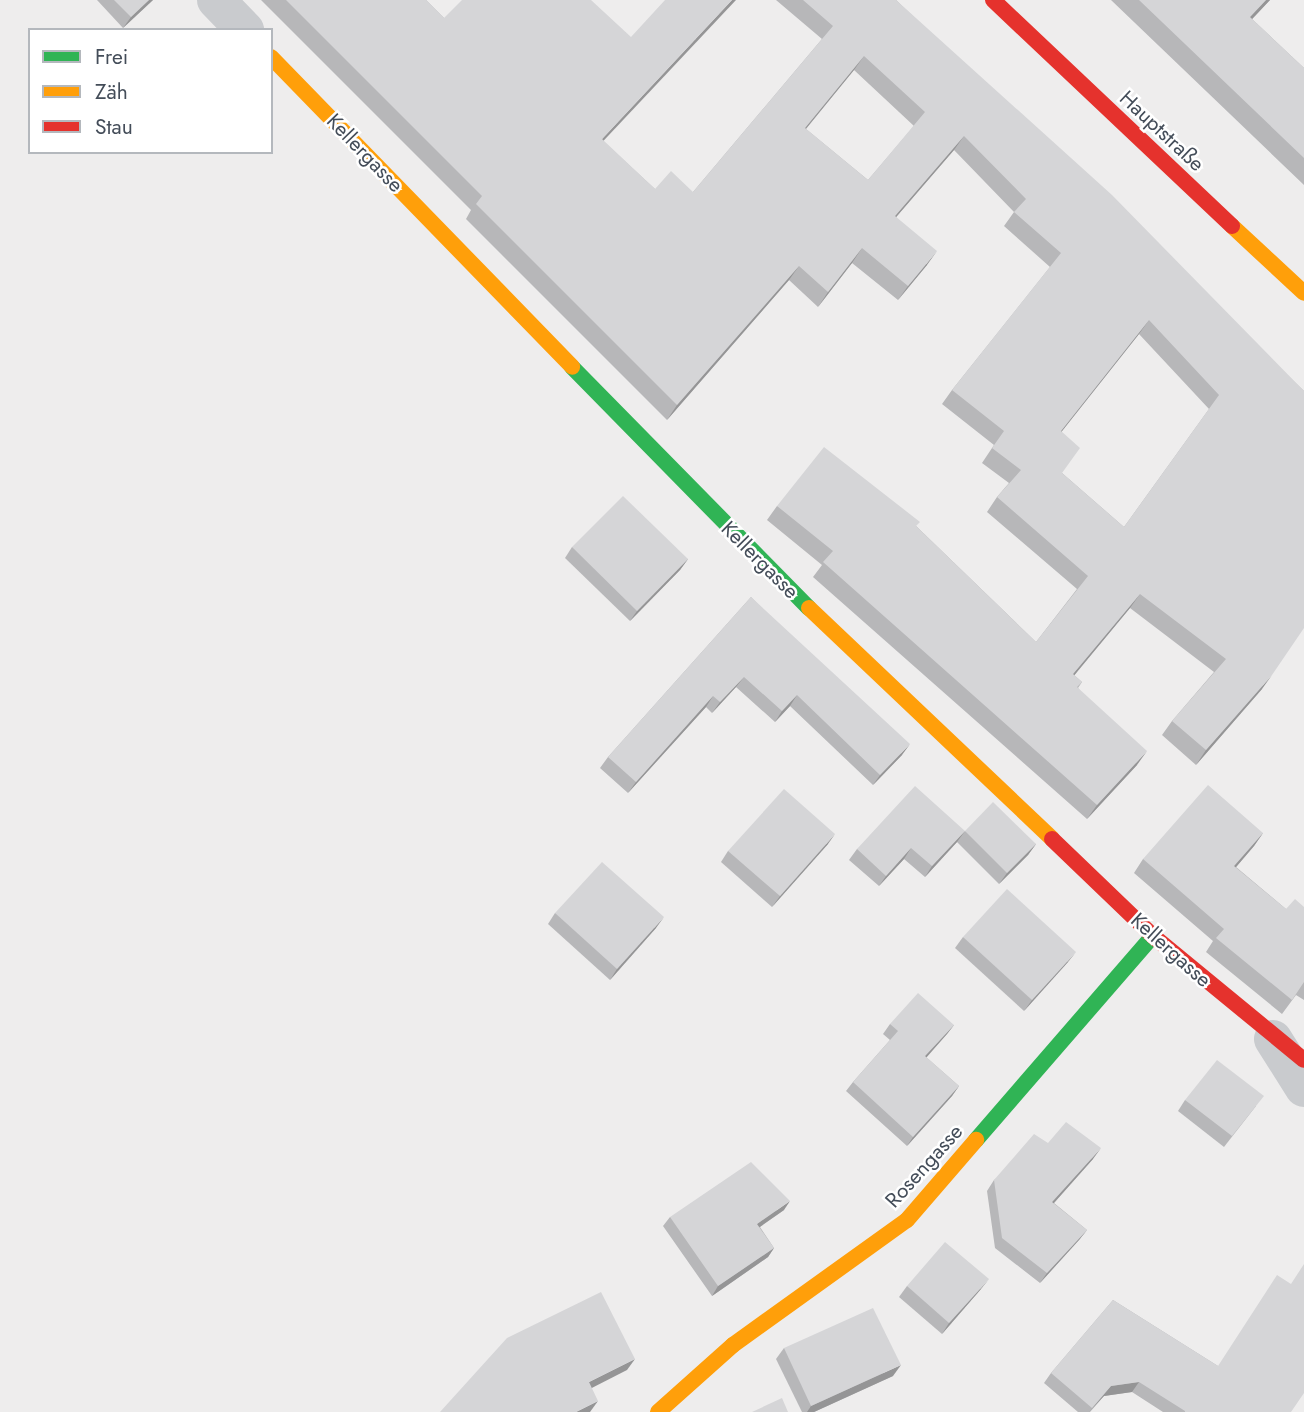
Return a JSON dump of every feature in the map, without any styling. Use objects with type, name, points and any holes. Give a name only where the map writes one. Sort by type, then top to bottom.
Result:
[{"type":"street","points":[[216,0],[243,28]]},
{"type":"street","name":"Hauptstraße","points":[[993,0],[1304,293]]},
{"type":"street","name":"Kellergasse","points":[[273,59],[760,561],[1153,936],[1273,1039],[1304,1059]]},
{"type":"street","name":"Rosengasse","points":[[658,1412],[733,1345],[907,1220],[1153,936]]},
{"type":"street","name":"Kellergasse","points":[[1273,1039],[1304,1088]]},
{"type":"building","points":[[114,0],[149,0],[131,17]]},
{"type":"building","points":[[286,0],[426,0],[444,18],[462,0],[591,0],[631,37],[665,0],[732,0],[602,139],[655,189],[671,171],[693,192],[833,26],[803,0],[896,0],[1112,195],[1304,391],[1304,628],[1272,675],[1206,750],[1172,721],[1226,659],[1140,594],[1073,674],[1082,682],[1077,687],[1147,751],[1097,805],[823,562],[833,551],[777,506],[824,447],[920,522],[916,526],[1036,642],[1088,576],[997,497],[1021,470],[992,448],[1004,431],[952,390],[1061,253],[1014,212],[1026,199],[964,136],[895,216],[937,251],[908,286],[862,248],[828,292],[799,266],[677,405],[476,204],[482,196]],"holes":[[[864,56],[925,112],[868,180],[805,128]],[[1149,320],[1219,395],[1124,527],[1062,473],[1080,448],[1061,431]]]},
{"type":"building","points":[[1139,0],[1266,0],[1250,17],[1304,68],[1304,158]]},
{"type":"building","points":[[623,496],[688,559],[637,611],[572,547]]},
{"type":"building","points":[[751,597],[910,744],[880,775],[797,695],[782,711],[744,677],[720,702],[713,696],[636,782],[608,757]]},
{"type":"building","points":[[1208,785],[1263,833],[1234,866],[1286,909],[1295,899],[1304,907],[1304,982],[1292,1000],[1216,938],[1224,929],[1143,859]]},
{"type":"building","points":[[915,786],[965,831],[932,866],[911,848],[886,876],[857,849]]},
{"type":"building","points":[[784,789],[835,834],[780,896],[728,851]]},
{"type":"building","points":[[993,802],[1036,844],[1007,873],[965,831]]},
{"type":"building","points":[[602,862],[664,917],[617,969],[555,913]]},
{"type":"building","points":[[1007,889],[1076,952],[1032,1000],[963,937]]},
{"type":"building","points":[[918,993],[954,1025],[925,1056],[959,1086],[913,1137],[853,1082],[898,1031],[890,1024]]},
{"type":"building","points":[[1217,1060],[1264,1096],[1232,1136],[1185,1100]]},
{"type":"building","points":[[1066,1122],[1101,1148],[1052,1202],[1087,1230],[1047,1273],[1002,1238],[994,1180],[1034,1134],[1048,1143]]},
{"type":"building","points":[[751,1162],[790,1201],[757,1224],[774,1248],[718,1286],[670,1217]]},
{"type":"building","points":[[945,1242],[989,1279],[949,1323],[907,1286]]},
{"type":"building","points":[[1304,1264],[1304,1393],[1291,1412],[1185,1412],[1139,1382],[1111,1386],[1092,1408],[1051,1373],[1113,1300],[1218,1366],[1277,1275],[1291,1284]]},
{"type":"building","points":[[601,1292],[635,1359],[589,1382],[598,1401],[576,1412],[440,1412],[507,1338]]},
{"type":"building","points":[[873,1308],[901,1365],[811,1406],[784,1348]]},
{"type":"building","points":[[782,1398],[788,1412],[752,1412]]},
{"type":"traffic: fast","points":[[572,367],[809,608]]},
{"type":"traffic: fast","points":[[976,1140],[1153,936]]},
{"type":"traffic: slow","points":[[273,59],[572,367]]},
{"type":"traffic: slow","points":[[1232,226],[1304,293]]},
{"type":"traffic: slow","points":[[809,608],[1052,839]]},
{"type":"traffic: slow","points":[[658,1412],[733,1345],[907,1220],[976,1140]]},
{"type":"traffic: jam","points":[[993,0],[1232,226]]},
{"type":"traffic: jam","points":[[1052,839],[1153,936],[1304,1060]]}]
